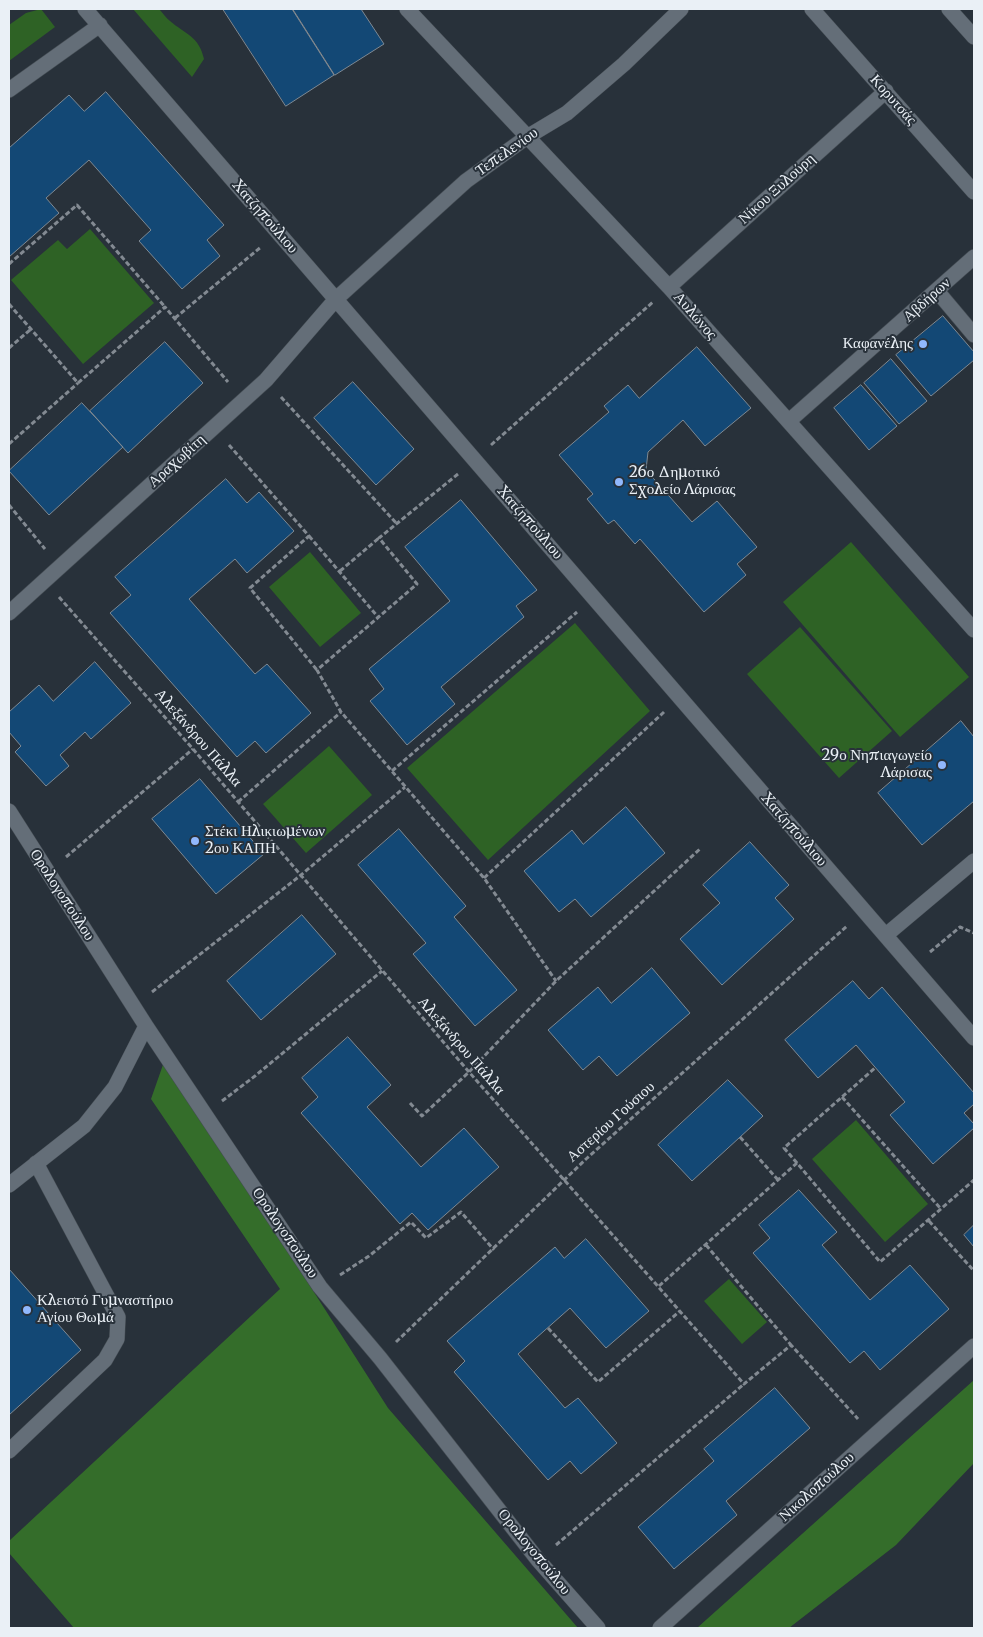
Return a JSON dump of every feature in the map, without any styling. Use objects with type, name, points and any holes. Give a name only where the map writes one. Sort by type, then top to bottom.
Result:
[{"type":"street","name":"Χατζηπούλιου","points":[[85,9],[974,1038]]},
{"type":"street","name":"Αυλώνος","points":[[407,9],[669,288],[974,630]]},
{"type":"street","name":"Τεπελενίου","points":[[336,299],[466,181],[527,137],[567,113],[624,64],[681,9]]},
{"type":"street","name":"Κορυτσάς","points":[[812,9],[974,192]]},
{"type":"street","points":[[949,9],[974,37]]},
{"type":"street","points":[[9,90],[100,25]]},
{"type":"street","name":"Νίκου Ξυλούρη","points":[[669,288],[886,91]]},
{"type":"street","name":"Αβδήρων","points":[[789,422],[974,257]]},
{"type":"street","points":[[937,291],[974,335]]},
{"type":"street","name":"Αραχωβίτη","points":[[9,613],[266,380],[336,299]]},
{"type":"street","name":"Ορολογοπούλου","points":[[9,811],[146,1026],[320,1287],[380,1358],[538,1560],[598,1628]]},
{"type":"street","points":[[886,935],[974,861]]},
{"type":"street","points":[[9,1185],[84,1126],[115,1087],[146,1026]]},
{"type":"street","points":[[9,1451],[105,1360],[117,1339],[118,1317],[36,1163]]},
{"type":"street","name":"Νικολοπούλου","points":[[660,1628],[974,1346]]},
{"type":"path","points":[[9,264],[77,205],[165,306],[243,401]]},
{"type":"path","points":[[175,318],[279,233]]},
{"type":"path","points":[[340,571],[475,460],[669,288]]},
{"type":"path","points":[[9,304],[78,383]]},
{"type":"path","points":[[9,444],[165,306]]},
{"type":"path","points":[[9,348],[31,329]]},
{"type":"path","points":[[266,380],[397,524]]},
{"type":"path","points":[[213,428],[310,536],[378,617]]},
{"type":"path","points":[[9,505],[60,567]]},
{"type":"path","points":[[310,536],[250,588],[317,670],[341,712],[484,878],[556,981]]},
{"type":"path","points":[[317,670],[417,584],[380,538]]},
{"type":"path","name":"Αλεξάνδρου Πάλλα","points":[[45,580],[194,749],[468,1072],[744,1384]]},
{"type":"path","points":[[392,771],[594,598]]},
{"type":"path","points":[[484,878],[680,697]]},
{"type":"path","points":[[238,802],[341,712]]},
{"type":"path","points":[[48,872],[194,749]]},
{"type":"path","points":[[134,1006],[301,875],[405,787]]},
{"type":"path","points":[[410,1103],[422,1116],[468,1072],[556,981],[701,848]]},
{"type":"path","name":"Αστερίου Γούσιου","points":[[380,1358],[494,1250],[564,1180],[864,911]]},
{"type":"path","points":[[913,966],[960,927],[974,934]]},
{"type":"path","points":[[205,1113],[255,1076],[382,971]]},
{"type":"path","points":[[875,1068],[784,1148],[880,1262],[974,1180]]},
{"type":"path","points":[[842,1097],[941,1209]]},
{"type":"path","points":[[740,1137],[778,1180]]},
{"type":"path","points":[[659,1286],[796,1163]]},
{"type":"path","points":[[320,1287],[369,1256],[411,1222],[426,1238],[461,1212],[494,1250]]},
{"type":"path","points":[[928,1220],[974,1271]]},
{"type":"path","points":[[706,1245],[791,1345],[873,1436]]},
{"type":"path","points":[[548,1328],[598,1382],[680,1311]]},
{"type":"path","points":[[538,1560],[791,1345]]},
{"type":"green space","points":[[41,9],[55,27],[9,61],[9,25],[26,13]]},
{"type":"green space","points":[[133,9],[159,9],[169,20],[195,40],[202,51],[204,59],[192,77]]},
{"type":"green space","points":[[90,229],[154,303],[83,364],[11,280],[58,240],[67,249]]},
{"type":"green space","points":[[851,542],[969,677],[900,737],[783,602]]},
{"type":"green space","points":[[310,552],[361,613],[320,647],[269,587]]},
{"type":"green space","points":[[575,623],[650,711],[488,860],[407,768]]},
{"type":"green space","points":[[800,627],[892,731],[839,778],[747,674]]},
{"type":"green space","points":[[329,746],[372,795],[306,853],[263,804]]},
{"type":"green space","points":[[165,1059],[388,1408],[578,1628],[74,1628],[9,1553],[9,1541],[280,1289],[151,1099]]},
{"type":"green space","points":[[856,1120],[928,1204],[885,1242],[812,1159]]},
{"type":"green space","points":[[729,1279],[767,1322],[742,1344],[704,1301]]},
{"type":"green space","points":[[974,1380],[974,1463],[896,1545],[789,1628],[697,1628]]},
{"type":"building","points":[[223,9],[292,9],[334,75],[286,106]]},
{"type":"building","points":[[293,9],[361,9],[384,44],[335,75]]},
{"type":"building","points":[[106,92],[224,225],[207,240],[220,256],[182,289],[139,241],[151,230],[89,160],[46,198],[59,213],[9,257],[9,148],[69,95],[84,111]]},
{"type":"building","points":[[943,316],[974,352],[974,360],[931,396],[896,355]]},
{"type":"building","points":[[165,342],[203,383],[128,453],[90,411]]},
{"type":"building","name":"26ο Δημοτικό Σχολείο Λάρισας","points":[[697,347],[751,408],[705,446],[683,420],[648,452],[646,470],[692,522],[717,501],[757,547],[737,564],[746,575],[704,612],[640,539],[635,544],[614,520],[608,524],[587,499],[593,494],[559,455],[609,412],[604,406],[628,385],[639,398]]},
{"type":"building","points":[[891,359],[927,401],[899,424],[864,383]]},
{"type":"building","points":[[353,382],[414,449],[376,485],[314,418]]},
{"type":"building","points":[[861,385],[897,426],[869,450],[834,408]]},
{"type":"building","points":[[82,403],[123,447],[49,515],[9,471]]},
{"type":"building","points":[[226,479],[247,503],[259,492],[294,531],[247,573],[235,559],[189,599],[255,674],[267,664],[311,713],[266,753],[255,741],[237,757],[110,613],[131,595],[115,577]]},
{"type":"building","points":[[461,500],[537,590],[516,606],[524,617],[441,687],[455,704],[407,745],[370,701],[384,689],[369,669],[450,601],[405,547]]},
{"type":"building","points":[[95,662],[131,703],[91,739],[85,732],[60,755],[69,766],[46,786],[15,752],[21,746],[9,732],[9,712],[39,685],[53,701]]},
{"type":"building","name":"29ο Νηπιαγωγείο Λάρισας","points":[[961,721],[974,737],[974,801],[922,845],[878,793]]},
{"type":"building","points":[[200,779],[264,854],[216,894],[152,819]]},
{"type":"building","points":[[626,807],[665,853],[591,917],[575,899],[559,912],[524,871],[572,830],[583,844]]},
{"type":"building","points":[[399,829],[466,906],[454,917],[517,990],[475,1026],[413,954],[426,943],[358,865]]},
{"type":"building","points":[[750,842],[789,885],[775,898],[794,919],[722,985],[680,939],[720,903],[703,885]]},
{"type":"building","points":[[302,915],[336,954],[261,1020],[227,981]]},
{"type":"building","points":[[652,968],[690,1013],[617,1076],[599,1056],[583,1070],[548,1030],[598,987],[611,1003]]},
{"type":"building","points":[[853,981],[869,999],[882,987],[974,1093],[974,1104],[964,1113],[974,1124],[974,1128],[933,1164],[890,1115],[905,1102],[856,1045],[818,1078],[785,1040]]},
{"type":"building","points":[[348,1037],[391,1085],[367,1107],[421,1167],[464,1128],[499,1167],[428,1230],[412,1213],[400,1224],[301,1113],[318,1097],[302,1078]]},
{"type":"building","points":[[728,1080],[763,1116],[692,1181],[658,1145]]},
{"type":"building","points":[[799,1190],[837,1232],[822,1245],[870,1300],[910,1265],[949,1309],[880,1370],[864,1351],[850,1363],[753,1253],[770,1238],[759,1225]]},
{"type":"building","points":[[974,1225],[974,1247],[964,1235]]},
{"type":"building","points":[[586,1239],[649,1311],[606,1348],[570,1308],[518,1354],[565,1408],[578,1398],[617,1443],[581,1474],[570,1461],[548,1480],[454,1372],[465,1361],[447,1341],[555,1247],[564,1258]]},
{"type":"building","name":"Κλειστό Γυμναστήριο Αγίου Θωμά","points":[[9,1269],[81,1350],[9,1415]]},
{"type":"building","points":[[775,1388],[810,1428],[726,1501],[737,1515],[674,1569],[638,1527],[714,1461],[704,1449]]},
{"type":"place","name":"Καφανέλης","points":[[923,344]]},
{"type":"place","name":"26ο Δημοτικό Σχολείο Λάρισας","points":[[619,482]]},
{"type":"place","name":"29ο Νηπιαγωγείο Λάρισας","points":[[942,765]]},
{"type":"place","name":"Στέκι Ηλικιωμένων 2ου ΚΑΠΗ","points":[[195,841]]},
{"type":"place","name":"Κλειστό Γυμναστήριο Αγίου Θωμά","points":[[27,1310]]}]
